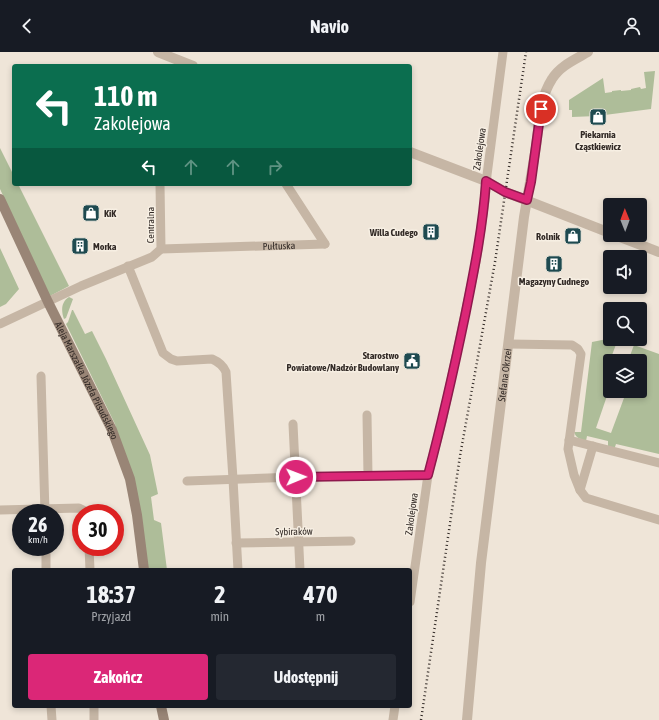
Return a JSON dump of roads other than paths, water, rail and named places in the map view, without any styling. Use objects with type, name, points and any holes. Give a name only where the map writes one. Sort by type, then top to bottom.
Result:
[{"type":"main road","name":"Aleja Marszałka Józefa Piłsudskiego","points":[[0,199],[48,302],[112,430],[122,454],[130,479],[137,515],[144,568]]},
{"type":"main road","points":[[158,720],[160,708]]},
{"type":"main road","points":[[161,708],[164,720]]},
{"type":"street","name":"Zakolejowa","points":[[412,587],[428,475],[442,422],[476,262],[504,52]]},
{"type":"street","name":"Stefana Okrzei","points":[[468,720],[481,563],[527,200],[543,98],[551,80],[560,70],[568,63],[588,52]]},
{"type":"street","points":[[163,53],[185,64]]},
{"type":"street","points":[[412,153],[486,181],[505,192],[603,230]]},
{"type":"street","name":"Centralna","points":[[48,302],[81,286],[152,256],[161,249],[160,186]]},
{"type":"street","name":"Pułtuska","points":[[161,249],[325,244],[287,186]]},
{"type":"street","points":[[633,242],[659,252]]},
{"type":"street","points":[[128,266],[163,353],[171,359],[177,360],[212,359],[221,364],[226,372],[238,568]]},
{"type":"street","points":[[0,324],[48,302]]},
{"type":"street","points":[[508,344],[572,345],[578,349],[581,354],[568,449],[574,475],[580,490],[586,498],[659,520]]},
{"type":"street","points":[[41,376],[45,504]]},
{"type":"street","points":[[367,415],[368,476]]},
{"type":"street","points":[[293,424],[300,568]]},
{"type":"street","points":[[569,440],[659,463]]},
{"type":"street","points":[[580,490],[593,446]]},
{"type":"street","points":[[187,481],[296,477],[428,475]]},
{"type":"street","points":[[0,510],[12,510]]},
{"type":"street","name":"Sybiraków","points":[[236,543],[351,541]]},
{"type":"street","points":[[46,556],[46,568]]},
{"type":"street","points":[[89,556],[90,568]]},
{"type":"street","points":[[51,708],[52,720]]},
{"type":"street","points":[[94,708],[94,720]]},
{"type":"street","points":[[394,720],[395,708]]},
{"type":"railway","points":[[421,720],[460,456],[495,262],[526,52]]},
{"type":"place","name":"Piekarnia Cząstkiewicz","points":[[598,117]]},
{"type":"place","name":"KiK","points":[[91,213]]},
{"type":"place","name":"Willa Cudego","points":[[431,232]]},
{"type":"place","name":"Rolnik","points":[[573,236]]},
{"type":"place","name":"Morka","points":[[80,246]]},
{"type":"place","name":"Magazyny Cudnego","points":[[554,264]]},
{"type":"place","name":"Starostwo Powiatowe/Nadzór Budowlany","points":[[412,361]]}]
